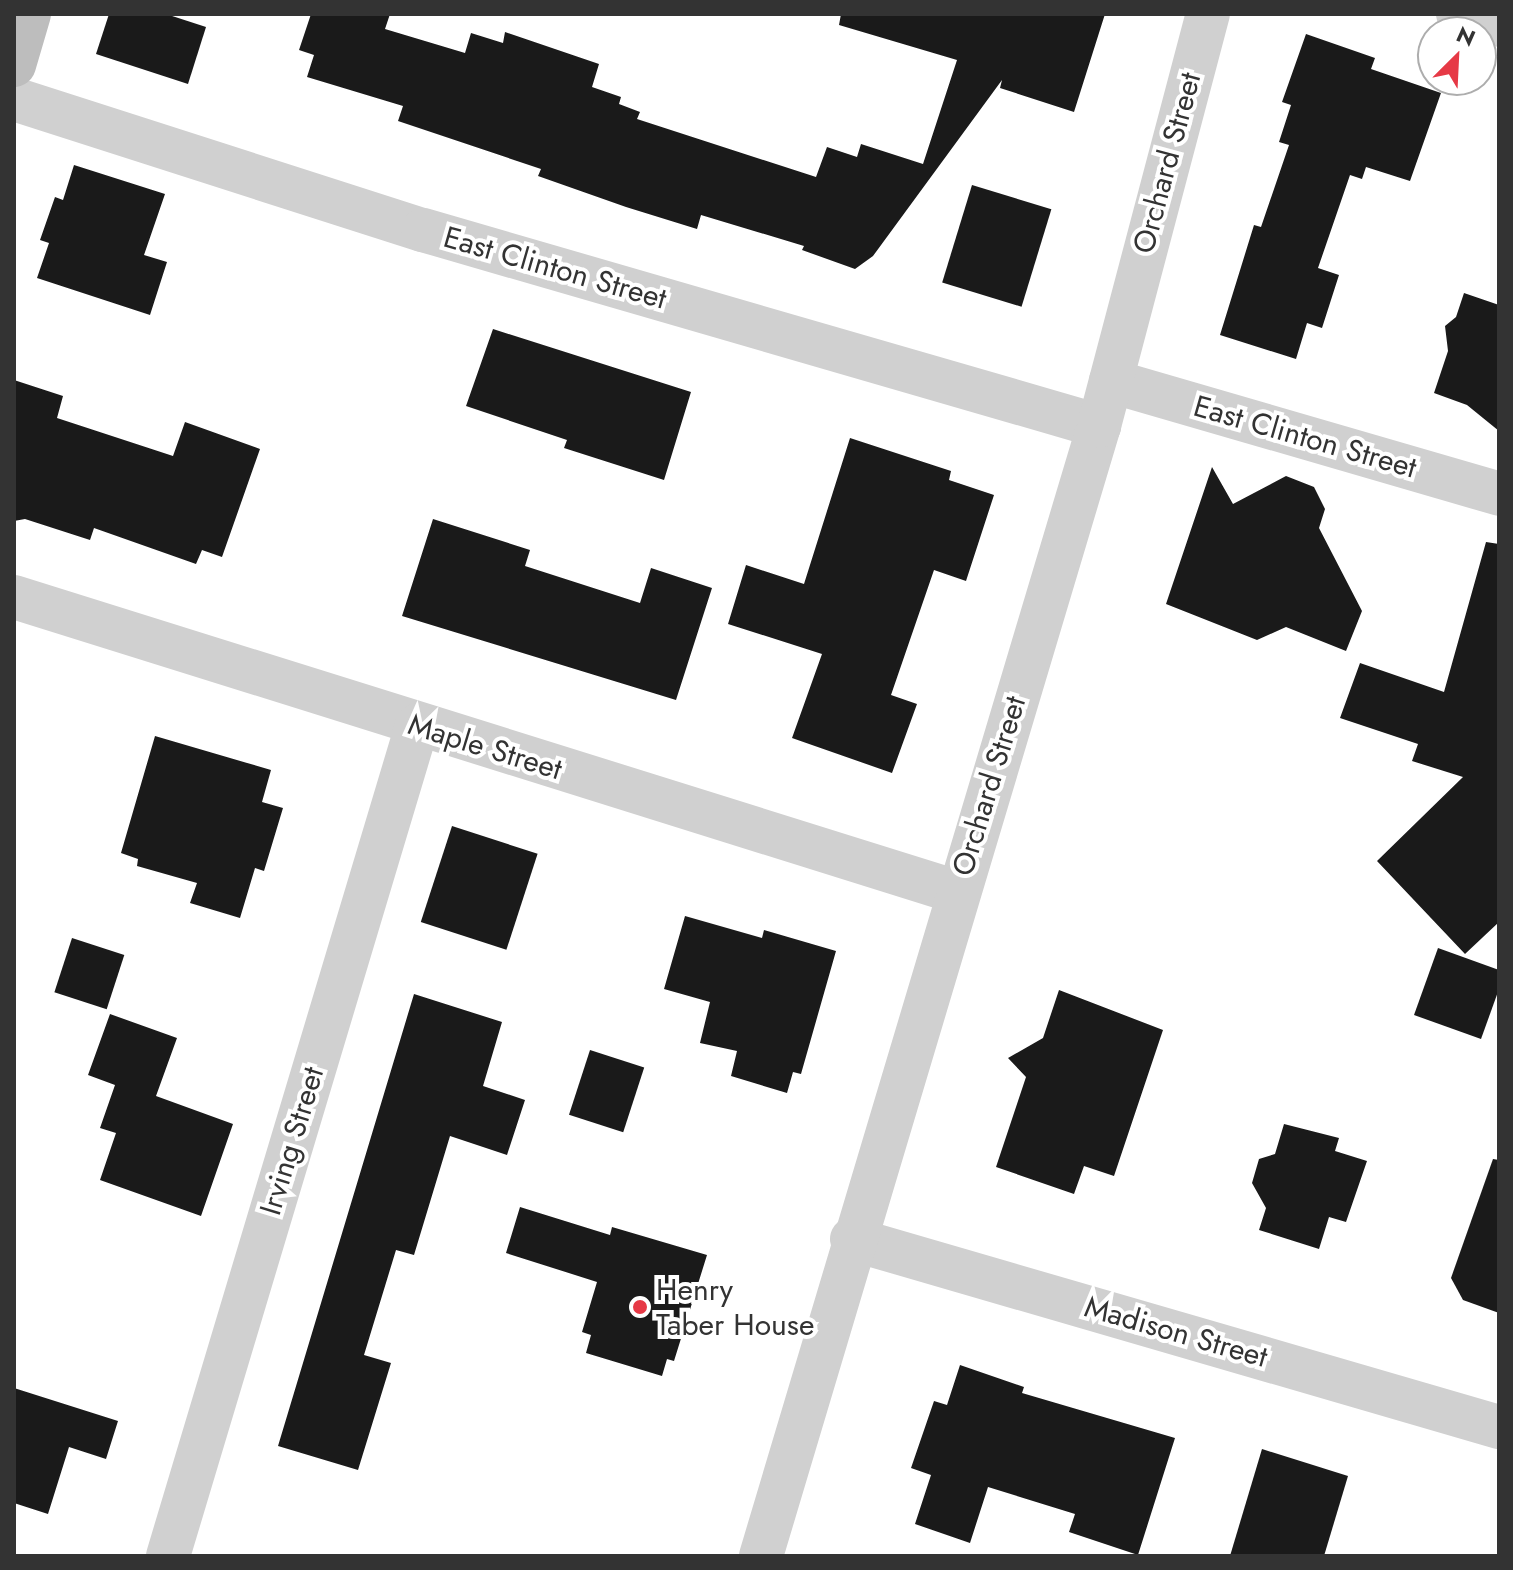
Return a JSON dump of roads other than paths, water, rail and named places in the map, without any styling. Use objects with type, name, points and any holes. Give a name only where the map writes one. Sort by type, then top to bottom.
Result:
[{"type":"main road","points":[[14,65],[29,14]]},
{"type":"street","name":"Orchard Street","points":[[761,1556],[852,1239],[1099,426],[1208,14]]},
{"type":"street","points":[[1458,14],[1499,25]]},
{"type":"street","name":"East Clinton Street","points":[[14,99],[423,230],[1099,426]]},
{"type":"street","name":"East Clinton Street","points":[[1111,381],[1499,494]]},
{"type":"street","name":"Maple Street","points":[[14,597],[417,726],[957,892]]},
{"type":"street","name":"Irving Street","points":[[168,1556],[417,726]]},
{"type":"street","name":"Madison Street","points":[[852,1239],[1499,1427]]},
{"type":"place","name":"Henry Taber House","points":[[640,1307]]}]
